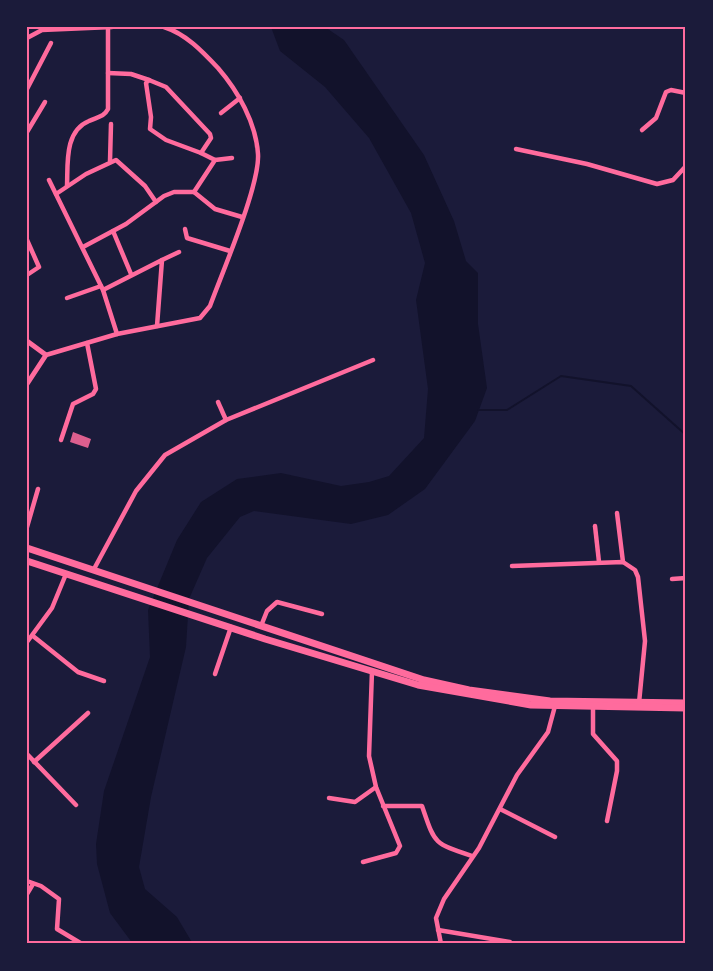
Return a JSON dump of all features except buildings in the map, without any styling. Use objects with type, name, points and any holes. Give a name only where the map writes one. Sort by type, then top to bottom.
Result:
[{"type":"main road","points":[[27,548],[383,667],[469,690],[550,701],[686,703]]},
{"type":"main road","points":[[27,561],[372,671],[464,695],[555,706],[686,708]]},
{"type":"street","points":[[27,38],[35,32],[51,28],[110,27],[108,109],[104,115],[78,128],[69,147],[67,186]]},
{"type":"street","points":[[27,384],[46,356],[117,334],[194,320],[206,313],[230,251],[242,217],[258,155],[254,132],[240,99],[222,73],[196,46],[164,27]]},
{"type":"street","points":[[27,89],[51,43]]},
{"type":"street","points":[[108,74],[131,74],[166,87],[210,134],[211,138],[201,153]]},
{"type":"street","points":[[149,80],[146,83],[151,117],[150,129],[166,140],[215,160],[232,158]]},
{"type":"street","points":[[642,130],[656,118],[666,92],[671,90],[686,93]]},
{"type":"street","points":[[221,113],[240,99]]},
{"type":"street","points":[[27,132],[45,102]]},
{"type":"street","points":[[110,161],[111,124]]},
{"type":"street","points":[[516,149],[587,164],[657,184],[673,180],[686,166]]},
{"type":"street","points":[[194,192],[215,160]]},
{"type":"street","points":[[56,194],[110,161],[121,163],[145,186],[156,202]]},
{"type":"street","points":[[49,180],[102,288],[117,334]]},
{"type":"street","points":[[83,247],[113,231],[174,192],[194,192],[215,209],[242,217]]},
{"type":"street","points":[[185,230],[187,238],[230,251]]},
{"type":"street","points":[[113,231],[131,274]]},
{"type":"street","points":[[27,240],[39,267],[27,275]]},
{"type":"street","points":[[67,298],[102,288],[179,252]]},
{"type":"street","points":[[157,326],[162,260]]},
{"type":"street","points":[[27,341],[46,356]]},
{"type":"street","points":[[62,440],[73,404],[96,389],[87,343]]},
{"type":"street","points":[[94,569],[117,523],[151,471],[165,455],[226,420],[373,360]]},
{"type":"street","points":[[218,402],[226,420]]},
{"type":"street","points":[[27,527],[38,489]]},
{"type":"street","points":[[617,513],[623,562]]},
{"type":"street","points":[[595,526],[599,562]]},
{"type":"street","points":[[512,566],[623,562],[635,570],[638,577],[645,641],[639,703]]},
{"type":"street","points":[[27,642],[52,608],[66,574]]},
{"type":"street","points":[[672,579],[686,578]]},
{"type":"street","points":[[261,626],[267,611],[277,602],[322,614]]},
{"type":"street","points":[[215,674],[231,627]]},
{"type":"street","points":[[33,636],[78,672],[104,681]]},
{"type":"street","points":[[363,862],[399,850],[398,841],[376,787],[368,745],[372,671]]},
{"type":"street","points":[[441,944],[436,918],[444,899],[500,809],[517,775],[548,732],[555,706]]},
{"type":"street","points":[[593,708],[593,734],[617,761],[608,821]]},
{"type":"street","points":[[34,762],[88,713]]},
{"type":"street","points":[[27,754],[76,805]]},
{"type":"street","points":[[329,798],[355,802],[376,787]]},
{"type":"street","points":[[384,806],[422,806],[435,839],[446,847],[472,856]]},
{"type":"street","points":[[500,809],[555,837]]},
{"type":"street","points":[[27,881],[57,896],[60,903],[57,929],[82,944]]},
{"type":"street","points":[[27,894],[33,884]]},
{"type":"street","points":[[438,930],[510,942]]},
{"type":"shaded area","points":[[271,27],[325,27],[344,40],[424,155],[454,221],[466,261],[478,273],[478,324],[487,388],[475,421],[425,489],[388,515],[351,524],[254,511],[240,517],[207,558],[189,599],[186,647],[151,797],[139,867],[145,889],[177,917],[193,944],[133,944],[110,913],[97,864],[96,844],[104,791],[150,657],[148,610],[177,540],[201,502],[237,479],[281,473],[341,486],[369,482],[389,476],[424,438],[428,389],[416,300],[425,263],[411,213],[369,138],[325,87],[280,51]]},
{"type":"waterway","points":[[478,410],[507,410],[561,376],[631,386],[686,435]]}]
